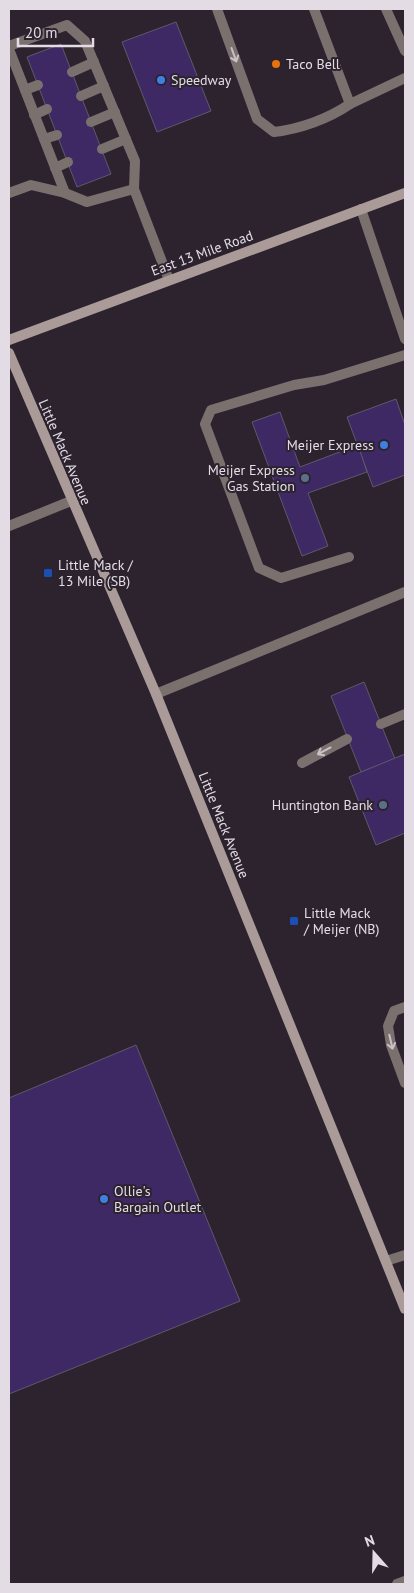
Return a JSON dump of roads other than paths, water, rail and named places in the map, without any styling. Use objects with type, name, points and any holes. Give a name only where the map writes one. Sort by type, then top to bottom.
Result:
[{"type":"main road","name":"East 13 Mile Road","points":[[9,340],[405,192]]},
{"type":"main road","name":"Little Mack Avenue","points":[[9,354],[156,694],[405,1309]]},
{"type":"lane","points":[[217,9],[257,119],[274,132],[294,130],[339,112],[350,104],[405,78]]},
{"type":"lane","points":[[314,9],[350,104]]},
{"type":"lane","points":[[386,9],[405,51]]},
{"type":"lane","points":[[65,193],[9,48],[67,25],[85,41],[135,161],[134,189],[169,280]]},
{"type":"lane","points":[[72,72],[94,62]]},
{"type":"lane","points":[[25,90],[38,85]]},
{"type":"lane","points":[[81,96],[104,86]]},
{"type":"lane","points":[[34,115],[47,109]]},
{"type":"lane","points":[[91,122],[115,112]]},
{"type":"lane","points":[[44,139],[57,135]]},
{"type":"lane","points":[[102,149],[126,139]]},
{"type":"lane","points":[[55,168],[68,162]]},
{"type":"lane","points":[[9,193],[31,185],[65,193],[88,202],[134,189]]},
{"type":"lane","points":[[361,209],[405,339]]},
{"type":"lane","points":[[349,557],[281,578],[259,568],[205,424],[211,410],[294,385],[324,380],[405,355]]},
{"type":"lane","points":[[9,526],[71,501]]},
{"type":"lane","points":[[156,694],[405,592]]},
{"type":"lane","points":[[381,724],[405,714]]},
{"type":"lane","points":[[302,763],[347,739]]},
{"type":"lane","points":[[405,1007],[394,1011],[388,1026],[391,1045],[405,1083]]},
{"type":"lane","points":[[386,1261],[405,1255]]},
{"type":"lane","points":[[398,1584],[405,1581]]},
{"type":"place","name":"Taco Bell","points":[[276,64]]},
{"type":"place","name":"Speedway","points":[[161,80]]},
{"type":"place","name":"Meijer Express","points":[[384,445]]},
{"type":"place","name":"Meijer Express Gas Station","points":[[305,478]]},
{"type":"place","name":"Little Mack / 13 Mile (SB)","points":[[48,573]]},
{"type":"place","name":"Huntington Bank","points":[[383,805]]},
{"type":"place","name":"Little Mack / Meijer (NB)","points":[[294,921]]},
{"type":"place","name":"Ollie's Bargain Outlet","points":[[104,1199]]}]
